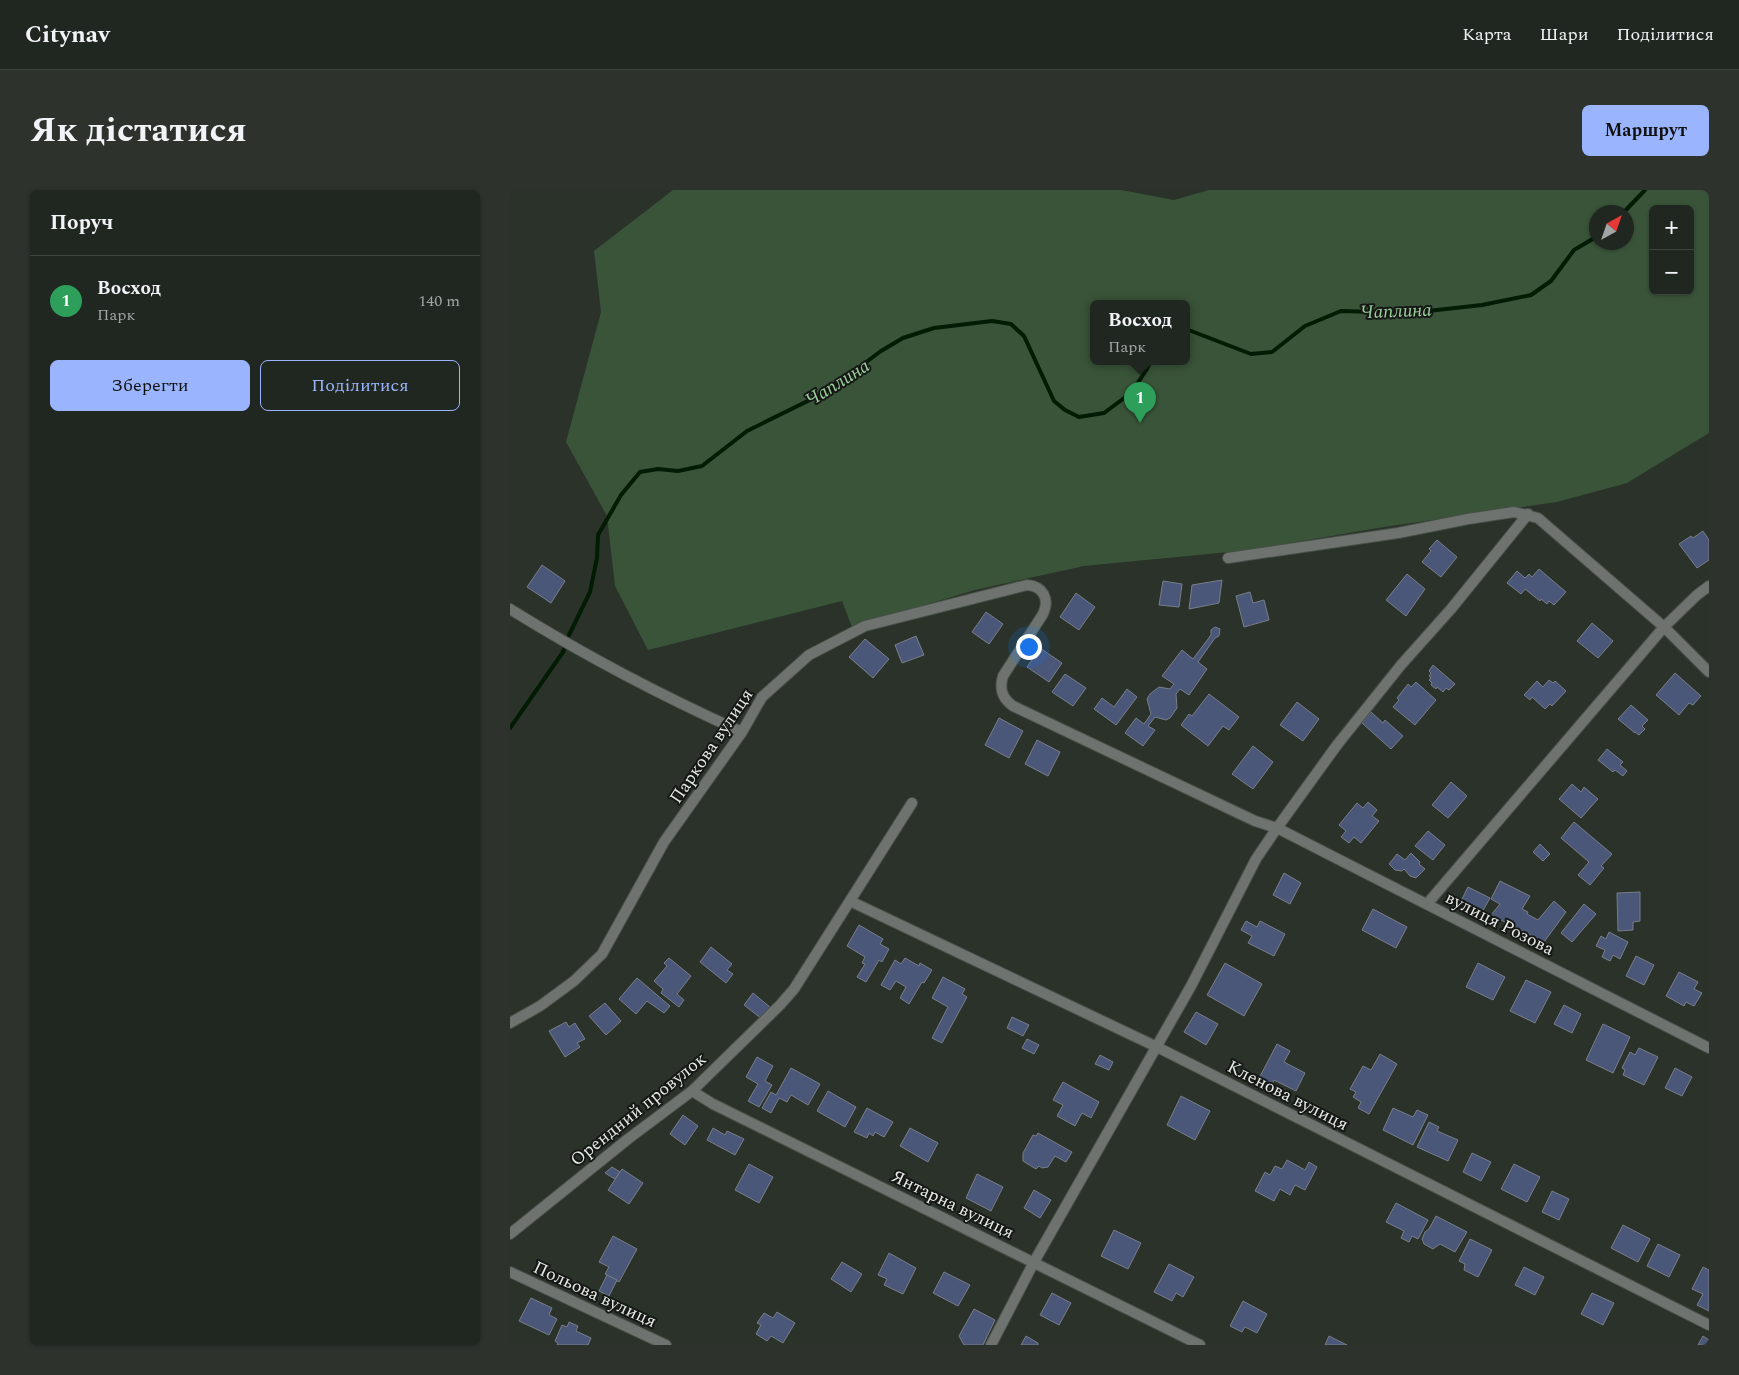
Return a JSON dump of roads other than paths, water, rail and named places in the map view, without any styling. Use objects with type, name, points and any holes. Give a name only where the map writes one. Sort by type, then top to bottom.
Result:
[{"type":"street","points":[[1228,558],[1398,533],[1514,512],[1528,514],[1538,518],[1664,628],[1709,672]]},
{"type":"street","points":[[991,1345],[1034,1262],[1191,986],[1256,859],[1336,746],[1401,665],[1451,609],[1528,514]]},
{"type":"street","name":"Паркова вулиця","points":[[510,1023],[540,1006],[574,981],[602,954],[664,842],[742,732],[762,696],[809,655],[865,626],[1027,585],[1038,588],[1042,592]]},
{"type":"street","points":[[1427,904],[1664,628],[1697,595],[1709,586]]},
{"type":"street","name":"вулиця Розова","points":[[1042,592],[1046,608],[1003,676],[1001,690],[1008,702],[1255,821],[1277,828],[1709,1048]]},
{"type":"street","points":[[510,609],[645,686],[742,732]]},
{"type":"street","name":"Орендний провулок","points":[[510,1234],[628,1139],[692,1091],[780,1005],[794,989],[912,803]]},
{"type":"street","name":"Кленова вулиця","points":[[850,901],[1157,1047],[1709,1325]]},
{"type":"street","name":"Янтарна вулиця","points":[[692,1091],[713,1104],[1200,1345]]},
{"type":"street","name":"Польова вулиця","points":[[510,1272],[666,1345]]},
{"type":"waterway","name":"Чаплина","points":[[1631,205],[1645,190]]},
{"type":"waterway","name":"Чаплина","points":[[1190,331],[1251,354],[1272,352],[1305,326],[1341,311],[1410,313],[1482,305],[1531,295],[1551,281],[1574,250],[1589,241]]},
{"type":"waterway","name":"Чаплина","points":[[569,635],[590,592],[597,558],[598,535],[621,495],[640,472],[658,469],[678,471],[702,466],[747,431],[826,392],[881,351],[903,338],[934,328],[992,321],[1011,324],[1024,336],[1054,401],[1065,410],[1079,417],[1104,413],[1131,393],[1149,365]]},
{"type":"waterway","name":"Чаплина","points":[[510,728],[563,652],[566,644]]},
{"type":"place","name":"Восход","points":[[1140,423]]}]
